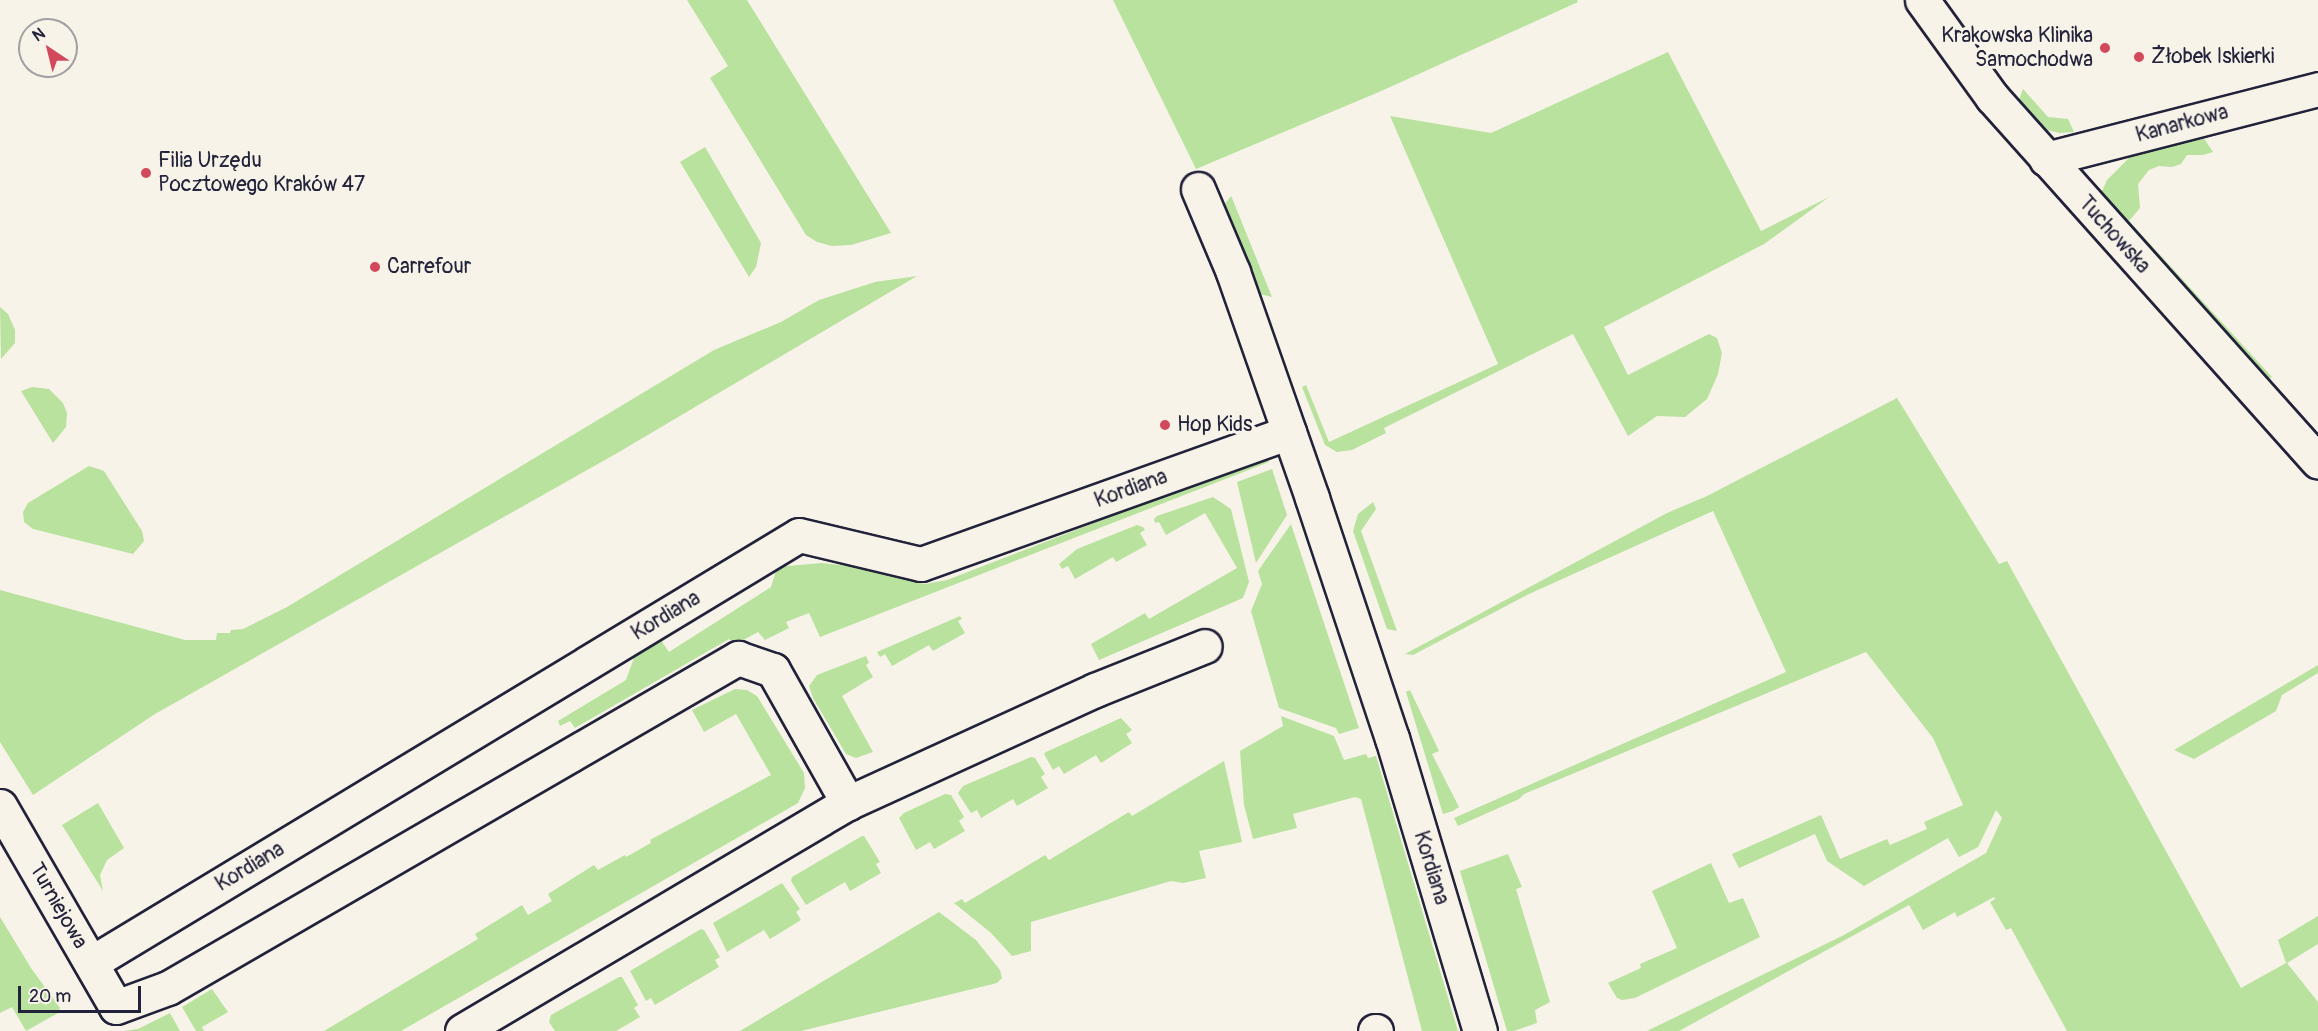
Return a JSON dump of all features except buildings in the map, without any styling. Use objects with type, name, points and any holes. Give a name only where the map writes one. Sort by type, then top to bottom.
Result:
[{"type":"street","name":"Tuchowska","points":[[1922,0],[1985,88],[2318,461]]},
{"type":"street","name":"Kanarkowa","points":[[2046,159],[2318,89]]},
{"type":"street","name":"Kordiana","points":[[1198,189],[1233,273],[1392,738],[1480,1031]]},
{"type":"street","name":"Kordiana","points":[[91,963],[799,535],[921,564],[1289,432]]},
{"type":"street","points":[[462,1031],[849,803],[1095,690],[1205,646]]},
{"type":"street","name":"Turniejowa","points":[[0,806],[116,1007],[168,988],[738,658],[773,670],[849,803]]},
{"type":"green space","points":[[687,0],[747,0],[891,233],[851,245],[832,246],[817,242],[806,235],[710,78],[728,66]]},
{"type":"green space","points":[[1113,0],[1577,0],[1578,2],[1379,92],[1196,169]]},
{"type":"green space","points":[[1668,52],[1761,231],[1829,197],[1764,244],[1604,327],[1628,375],[1709,334],[1717,338],[1722,353],[1718,374],[1707,399],[1685,417],[1657,416],[1628,436],[1573,334],[1384,428],[1386,433],[1352,450],[1337,452],[1325,445],[1302,387],[1306,385],[1329,442],[1498,364],[1390,116],[1491,133]]},
{"type":"green space","points":[[2023,89],[2048,117],[2068,119],[2074,132],[2060,133],[2042,129],[2017,105]]},
{"type":"green space","points":[[2201,134],[2213,152],[2203,155],[2187,155],[2181,164],[2172,167],[2159,166],[2149,170],[2138,184],[2140,208],[2129,221],[2272,377],[2266,380],[2098,200],[2107,180],[2130,157]]},
{"type":"green space","points":[[705,147],[761,243],[756,267],[749,277],[680,162]]},
{"type":"green space","points":[[1231,196],[1272,297],[1260,294],[1225,204]]},
{"type":"green space","points":[[917,276],[619,452],[155,714],[33,795],[0,742],[0,590],[185,640],[216,640],[217,633],[230,633],[231,630],[243,629],[287,607],[714,350],[781,322],[819,300],[875,282]]},
{"type":"green space","points":[[0,307],[8,314],[15,330],[15,343],[1,359]]},
{"type":"green space","points":[[32,387],[49,389],[63,403],[67,413],[66,427],[53,443],[21,391]]},
{"type":"green space","points":[[1897,398],[1999,564],[2007,561],[2241,988],[2286,963],[2278,940],[2318,916],[2318,944],[2287,963],[2318,1002],[2318,1031],[2067,1031],[2011,928],[2006,930],[1990,902],[1995,899],[1994,897],[1957,917],[1955,912],[1923,930],[1909,905],[1679,1031],[1647,1031],[1844,935],[1986,853],[2002,818],[1996,810],[1978,847],[1959,857],[1948,838],[1864,886],[1827,861],[1815,834],[1739,868],[1732,854],[1821,815],[1840,859],[1887,839],[1890,845],[1927,829],[1924,822],[1963,805],[1933,738],[1866,652],[1524,794],[1519,799],[1458,826],[1454,818],[1786,672],[1713,511],[1529,594],[1413,655],[1405,654],[1667,513],[1707,496]]},
{"type":"green space","points":[[1267,456],[1269,462],[820,637],[809,613],[786,622],[789,628],[765,640],[758,632],[736,644],[729,639],[575,728],[570,721],[560,726],[558,721],[626,680],[635,655],[660,639],[669,652],[771,587],[777,567],[822,563],[849,566],[925,584],[947,580]]},
{"type":"green space","points":[[89,466],[104,471],[142,531],[144,541],[133,554],[33,529],[24,522],[23,512],[28,503]]},
{"type":"green space","points":[[1272,469],[1287,515],[1256,563],[1237,482]]},
{"type":"green space","points":[[1213,497],[1231,509],[1249,582],[1243,598],[1099,660],[1091,644],[1145,613],[1149,619],[1237,568],[1205,513],[1166,535],[1159,522],[1155,523],[1154,519],[1157,516]]},
{"type":"green space","points":[[1373,502],[1376,509],[1361,531],[1397,631],[1387,629],[1353,531],[1358,514]]},
{"type":"green space","points":[[1291,524],[1359,728],[1339,734],[1336,728],[1279,708],[1251,611],[1262,584],[1258,571]]},
{"type":"green space","points":[[1137,525],[1145,530],[1140,533],[1147,545],[1116,562],[1113,557],[1075,579],[1068,566],[1062,569],[1059,564],[1077,549]]},
{"type":"green space","points":[[960,616],[962,619],[958,621],[965,633],[933,651],[929,645],[892,666],[885,654],[880,657],[877,652]]},
{"type":"green space","points":[[866,656],[869,663],[866,665],[873,677],[842,696],[873,752],[856,758],[846,754],[813,698],[809,686],[817,675]]},
{"type":"green space","points":[[2318,665],[2318,673],[2282,695],[2276,711],[2194,759],[2174,750]]},
{"type":"green space","points":[[735,689],[747,690],[757,696],[804,773],[805,788],[798,803],[401,1031],[324,1031],[478,939],[475,934],[522,905],[528,915],[552,901],[548,894],[594,865],[598,870],[625,855],[626,857],[651,843],[650,840],[771,775],[736,714],[704,732],[692,710]]},
{"type":"green space","points":[[1410,690],[1439,751],[1432,754],[1459,807],[1453,811],[1443,814],[1406,692]]},
{"type":"green space","points":[[1281,716],[1334,736],[1344,760],[1366,754],[1368,758],[1376,756],[1458,1031],[1422,1031],[1361,799],[1355,797],[1293,814],[1297,828],[1253,839],[1244,805],[1240,751],[1283,726]]},
{"type":"green space","points":[[1121,718],[1132,730],[1126,734],[1132,743],[1101,763],[1096,755],[1064,774],[1059,766],[1053,770],[1044,754],[1046,752]]},
{"type":"green space","points":[[1031,757],[1035,758],[1045,774],[1041,777],[1048,788],[1017,806],[1013,799],[981,818],[977,810],[971,813],[958,793],[963,786]]},
{"type":"green space","points":[[1224,761],[1242,842],[1199,851],[1206,878],[1183,883],[1171,881],[1031,922],[1031,951],[1012,956],[991,933],[954,903],[962,899],[965,903],[1045,855],[1049,860],[1129,812],[1132,816]]},
{"type":"green space","points":[[945,794],[951,795],[964,817],[959,821],[965,831],[934,849],[930,842],[916,850],[899,818],[904,813]]},
{"type":"green space","points":[[98,803],[124,848],[107,860],[100,875],[103,891],[62,825]]},
{"type":"green space","points":[[862,836],[880,862],[876,864],[881,873],[850,891],[845,882],[806,905],[791,881],[792,877]]},
{"type":"green space","points":[[1508,854],[1522,887],[1516,889],[1550,1002],[1535,1010],[1537,1023],[1514,1031],[1507,1031],[1460,871]]},
{"type":"green space","points":[[1711,863],[1729,903],[1743,898],[1760,937],[1635,998],[1622,1000],[1617,998],[1608,983],[1641,968],[1640,964],[1677,948],[1652,891]]},
{"type":"green space","points":[[782,883],[800,909],[796,912],[801,920],[770,939],[764,930],[727,952],[713,923]]},
{"type":"green space","points":[[939,912],[976,940],[1000,970],[1002,978],[997,983],[801,1031],[740,1031]]},
{"type":"green space","points":[[0,917],[31,968],[60,1008],[58,1013],[26,1031],[12,1007],[0,1013]]},
{"type":"green space","points":[[701,929],[704,930],[720,957],[715,960],[719,967],[655,1005],[651,998],[646,1001],[630,971]]},
{"type":"green space","points":[[622,977],[638,1005],[634,1008],[640,1017],[616,1031],[555,1031],[549,1022],[551,1015]]},
{"type":"green space","points":[[212,989],[228,1012],[202,1027],[204,1031],[196,1031],[182,1007]]},
{"type":"green space","points":[[170,1013],[180,1031],[124,1031],[138,1029]]},
{"type":"place","name":"Krakowska Klinika Samochodwa","points":[[2105,48]]},
{"type":"place","name":"Żłobek Iskierki","points":[[2139,57]]},
{"type":"place","name":"Filia Urzędu Pocztowego Kraków 47","points":[[146,173]]},
{"type":"place","name":"Carrefour","points":[[375,267]]},
{"type":"place","name":"Hop Kids","points":[[1165,425]]}]
